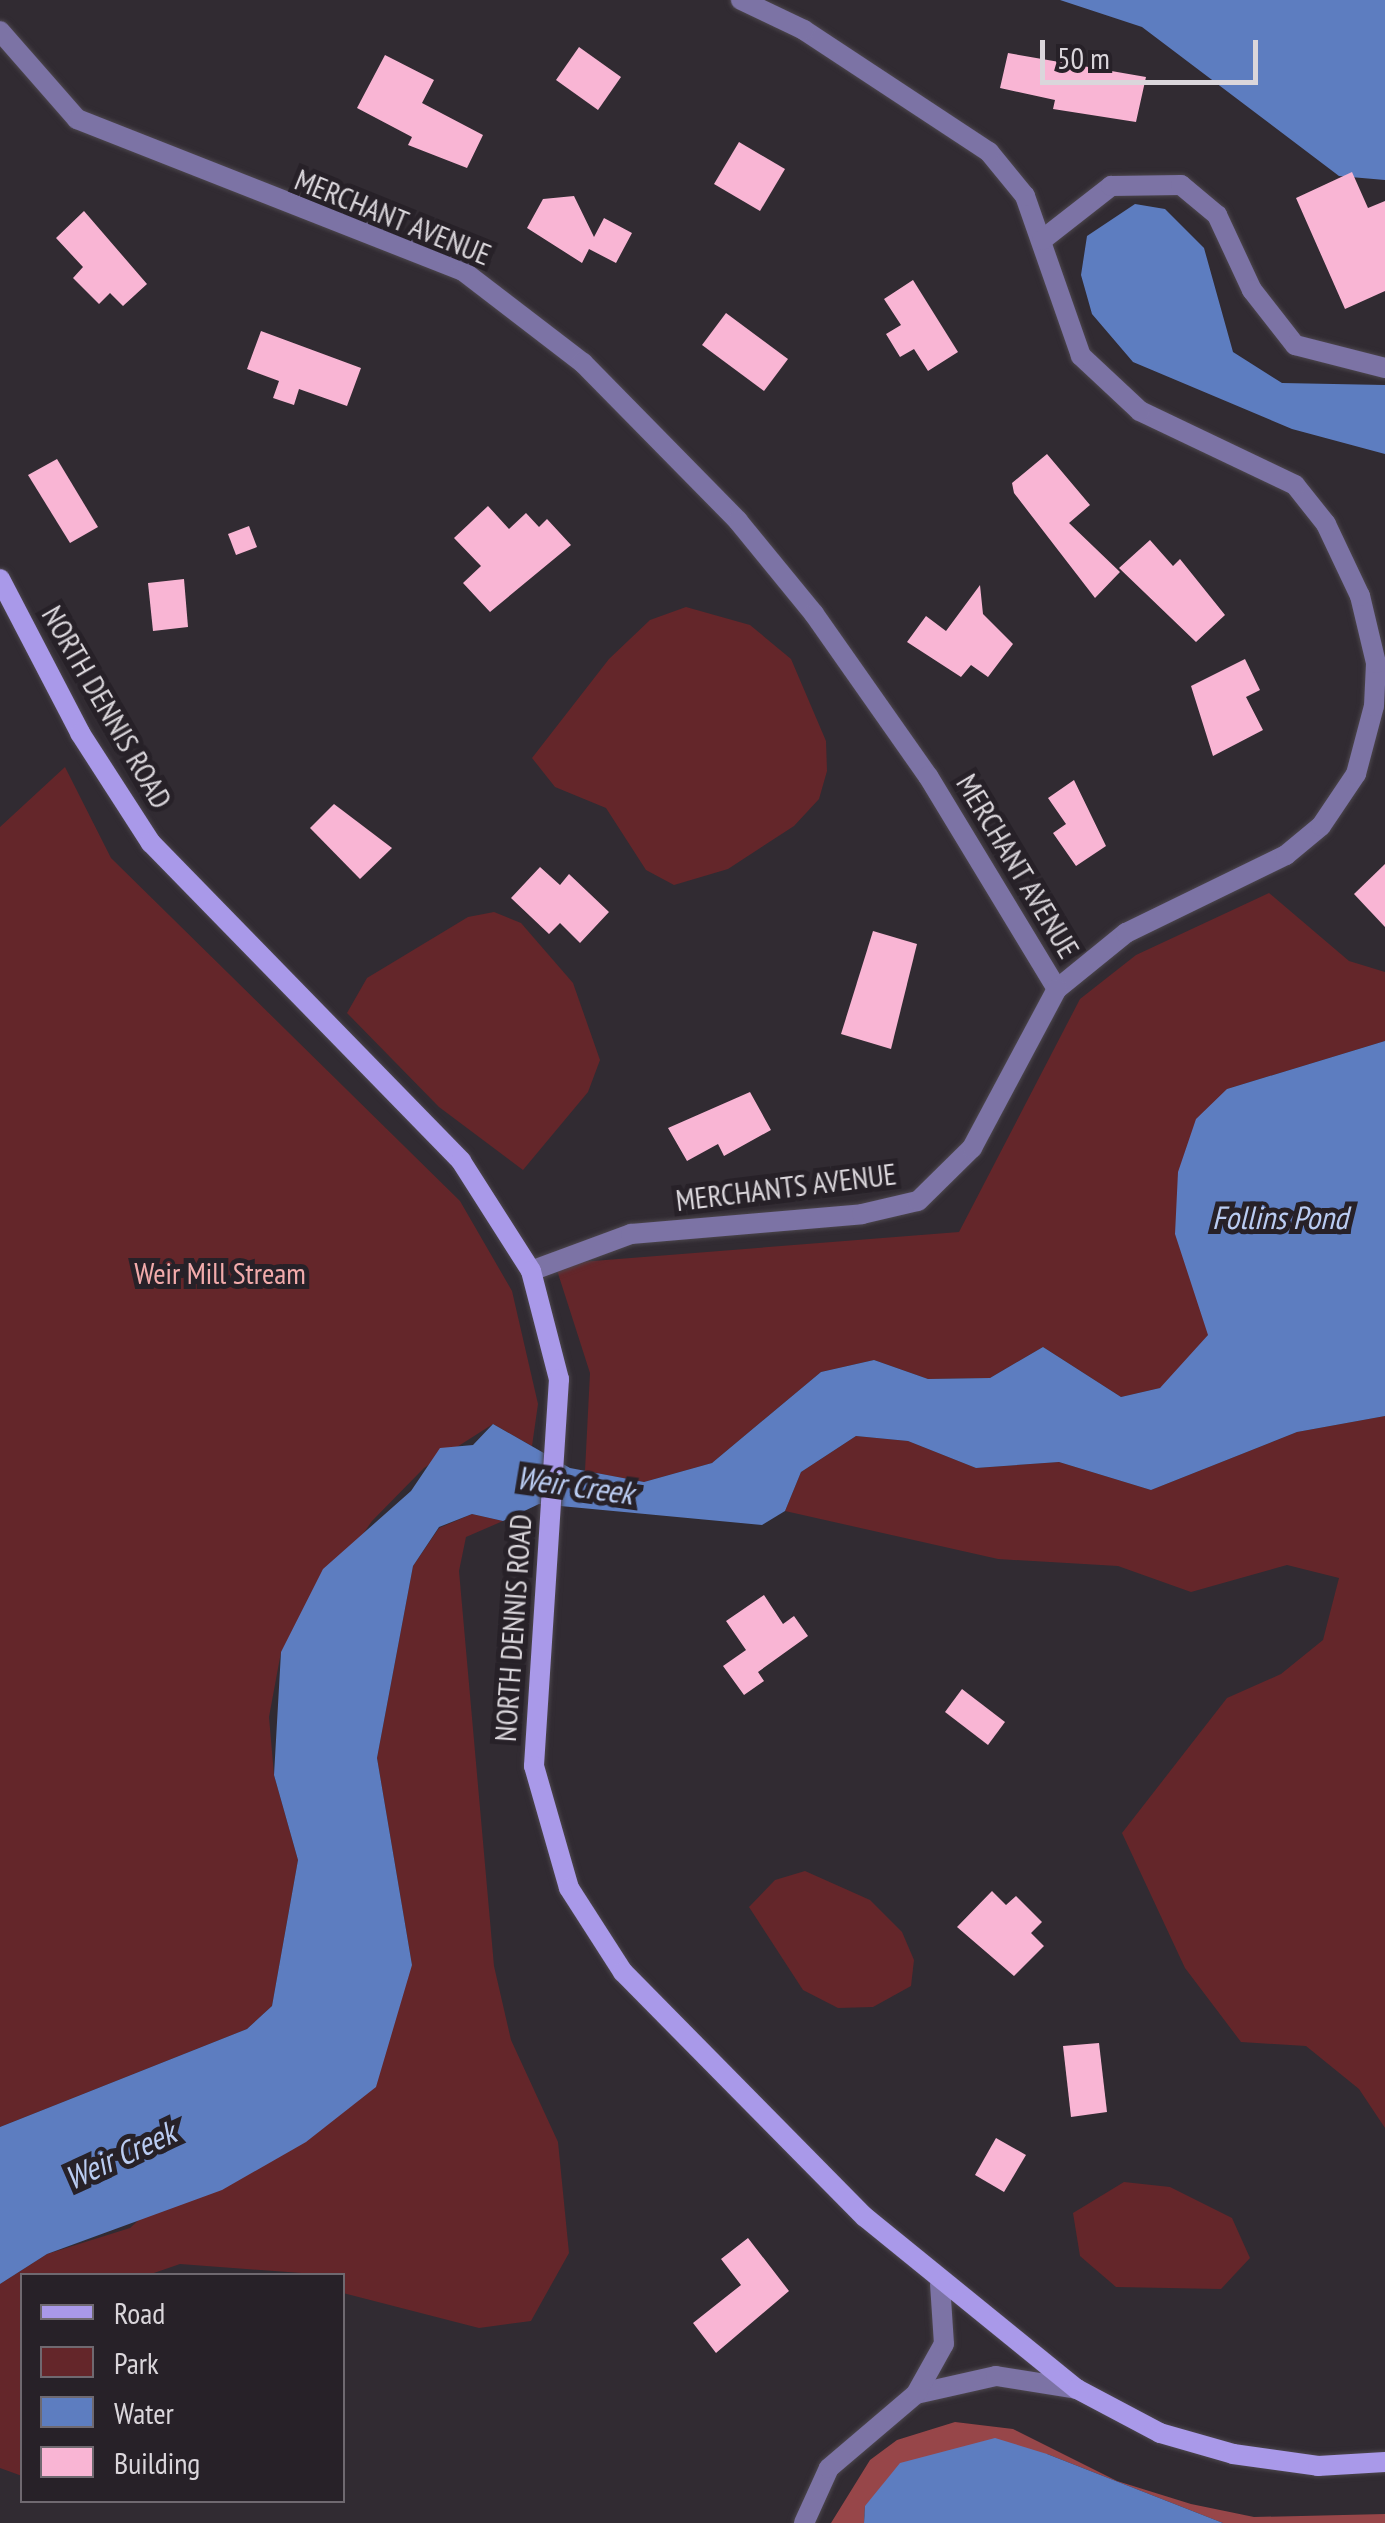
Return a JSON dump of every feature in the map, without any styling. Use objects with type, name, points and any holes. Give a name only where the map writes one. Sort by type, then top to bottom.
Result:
[{"type":"main road","name":"NORTH DENNIS ROAD","points":[[0,579],[80,734],[151,843],[461,1161],[531,1271],[559,1380],[534,1766],[569,1888],[680,2038],[940,2284],[1077,2390],[1160,2433],[1233,2454],[1318,2466],[1385,2462]]},
{"type":"street","name":"MERCHANT AVENUE","points":[[0,32],[77,119],[463,271],[569,351],[738,521],[814,614],[928,776],[1057,989],[1126,933],[1286,855],[1321,826],[1356,774],[1376,663],[1360,596],[1316,507],[1267,468],[1114,392],[1065,330],[1042,240],[1012,175],[964,131],[740,0]]},
{"type":"street","points":[[1042,240],[1111,186],[1180,185],[1217,215],[1252,290],[1295,345],[1385,368]]},
{"type":"street","name":"MERCHANTS AVENUE","points":[[531,1271],[631,1234],[862,1214],[918,1200],[972,1148],[1057,989]]},
{"type":"street","points":[[916,2394],[944,2344],[940,2284]]},
{"type":"street","points":[[804,2523],[818,2486],[856,2436],[916,2394],[996,2376],[1077,2390]]},
{"type":"green space","points":[[686,607],[750,625],[791,659],[826,741],[827,771],[819,799],[794,826],[728,869],[674,885],[646,870],[606,808],[555,787],[532,758],[609,659],[650,620]]},
{"type":"green space","name":"Weir Mill Stream","points":[[65,767],[111,858],[460,1201],[512,1291],[538,1404],[532,1446],[493,1424],[424,1468],[372,1521],[281,1652],[269,1717],[274,1775],[298,1860],[272,2006],[247,2029],[0,2127],[0,827]]},
{"type":"green space","points":[[1269,893],[1349,961],[1385,972],[1385,1041],[1227,1089],[1208,1335],[1184,1368],[1160,1388],[1121,1397],[1043,1347],[990,1378],[928,1379],[874,1360],[821,1372],[712,1463],[644,1482],[585,1471],[590,1373],[555,1264],[959,1232],[1080,999],[1136,955]]},
{"type":"green space","points":[[494,912],[521,923],[573,983],[600,1060],[588,1092],[523,1170],[439,1107],[347,1013],[367,978],[468,917]]},
{"type":"green space","points":[[1385,1416],[1385,2128],[1359,2089],[1306,2046],[1241,2042],[1185,1968],[1122,1833],[1227,1698],[1281,1674],[1323,1640],[1339,1578],[1287,1565],[1191,1592],[1118,1566],[998,1559],[785,1511],[801,1472],[856,1436],[908,1441],[976,1468],[1059,1462],[1151,1490],[1297,1432]]},
{"type":"green space","points":[[472,1514],[503,1521],[466,1537],[459,1571],[494,1966],[511,2040],[558,2142],[569,2253],[531,2321],[479,2328],[345,2294],[345,2273],[180,2264],[154,2273],[20,2273],[20,2475],[0,2468],[0,2284],[47,2254],[130,2228],[412,1965],[377,1758],[413,1566],[439,1528]]},
{"type":"green space","points":[[805,1871],[870,1900],[902,1932],[914,1960],[911,1986],[873,2007],[838,2008],[803,1990],[749,1907],[775,1880]]},
{"type":"green space","points":[[1124,2182],[1170,2187],[1232,2218],[1250,2258],[1221,2289],[1116,2287],[1080,2256],[1073,2213]]},
{"type":"shaded area","points":[[955,2422],[1013,2429],[1117,2481],[1191,2504],[1254,2517],[1385,2514],[1385,2523],[1223,2523],[1047,2454],[865,2506],[864,2523],[831,2523],[870,2460],[897,2440]]},
{"type":"water","points":[[1060,0],[1385,0],[1385,180],[1339,176],[1142,27]]},
{"type":"water","points":[[1135,204],[1165,209],[1204,248],[1233,352],[1282,383],[1385,385],[1385,454],[1292,429],[1133,362],[1092,314],[1081,275],[1087,236]]},
{"type":"water","name":"Follins Pond","points":[[1385,1041],[1385,1416],[1297,1432],[1151,1490],[1059,1462],[976,1468],[908,1441],[856,1436],[801,1472],[785,1511],[762,1525],[539,1504],[503,1521],[472,1514],[439,1527],[413,1566],[377,1758],[412,1965],[376,2087],[306,2142],[222,2190],[47,2254],[0,2284],[0,2127],[247,2029],[272,2006],[298,1860],[274,1775],[281,1652],[323,1569],[411,1491],[440,1448],[473,1445],[493,1424],[570,1468],[644,1482],[712,1463],[821,1372],[874,1360],[928,1379],[990,1378],[1043,1347],[1121,1397],[1160,1388],[1208,1335],[1175,1234],[1178,1172],[1196,1119],[1227,1089]]},
{"type":"water","points":[[995,2438],[1047,2454],[1223,2523],[864,2523],[865,2506],[900,2463]]},
{"type":"building","points":[[579,47],[621,77],[598,110],[556,80]]},
{"type":"building","points":[[1008,53],[1146,77],[1136,122],[1053,109],[1055,100],[1000,88]]},
{"type":"building","points":[[385,55],[434,80],[422,103],[483,135],[467,168],[408,145],[412,137],[357,108]]},
{"type":"building","points":[[739,142],[785,169],[760,211],[714,184]]},
{"type":"building","points":[[1352,172],[1368,208],[1385,201],[1385,291],[1345,309],[1296,198]]},
{"type":"building","points":[[574,196],[594,237],[604,218],[632,233],[616,263],[589,249],[582,263],[527,228],[543,199]]},
{"type":"building","points":[[84,211],[147,284],[123,306],[110,293],[99,304],[73,278],[83,267],[56,238]]},
{"type":"building","points":[[913,280],[958,352],[928,371],[914,349],[900,357],[886,334],[901,325],[884,299]]},
{"type":"building","points":[[726,313],[788,359],[764,391],[702,345]]},
{"type":"building","points":[[261,331],[361,368],[347,406],[299,389],[294,405],[273,398],[279,381],[247,369]]},
{"type":"building","points":[[1047,454],[1090,505],[1069,523],[1120,572],[1095,598],[1014,493],[1012,483]]},
{"type":"building","points":[[57,459],[98,527],[70,543],[28,475]]},
{"type":"building","points":[[488,506],[509,529],[526,513],[539,527],[547,519],[571,545],[490,612],[463,583],[481,566],[454,538]]},
{"type":"building","points":[[249,526],[257,547],[236,555],[228,534]]},
{"type":"building","points":[[1150,540],[1173,566],[1180,559],[1225,615],[1196,642],[1119,568]]},
{"type":"building","points":[[184,579],[188,627],[153,631],[148,583]]},
{"type":"building","points":[[980,585],[983,614],[1013,644],[988,677],[971,665],[961,677],[907,642],[926,616],[946,631]]},
{"type":"building","points":[[1245,659],[1260,690],[1246,697],[1263,730],[1213,756],[1191,686]]},
{"type":"building","points":[[1074,780],[1106,846],[1076,866],[1053,833],[1066,824],[1048,798]]},
{"type":"building","points":[[334,804],[392,848],[360,879],[310,828]]},
{"type":"building","points":[[1385,864],[1385,927],[1354,894]]},
{"type":"building","points":[[540,867],[560,885],[569,874],[609,912],[580,943],[560,923],[549,934],[511,898]]},
{"type":"building","points":[[873,931],[917,944],[891,1049],[841,1034]]},
{"type":"building","points":[[750,1092],[771,1130],[724,1156],[718,1144],[687,1161],[668,1128]]},
{"type":"building","points":[[764,1595],[783,1624],[794,1616],[808,1636],[758,1672],[764,1681],[744,1695],[723,1666],[746,1650],[726,1621]]},
{"type":"building","points":[[962,1689],[1005,1722],[988,1745],[945,1712]]},
{"type":"building","points":[[992,1891],[1006,1905],[1016,1896],[1042,1922],[1031,1933],[1044,1946],[1014,1976],[957,1927]]},
{"type":"building","points":[[1099,2043],[1107,2112],[1071,2117],[1063,2046]]},
{"type":"building","points":[[996,2138],[1026,2155],[1004,2192],[975,2175]]},
{"type":"building","points":[[748,2238],[789,2291],[716,2353],[693,2323],[741,2285],[721,2259]]},
{"type":"water label","name":"Weir Creek","points":[[575,1485]]},
{"type":"water label","name":"Weir Creek","points":[[120,2155]]}]
